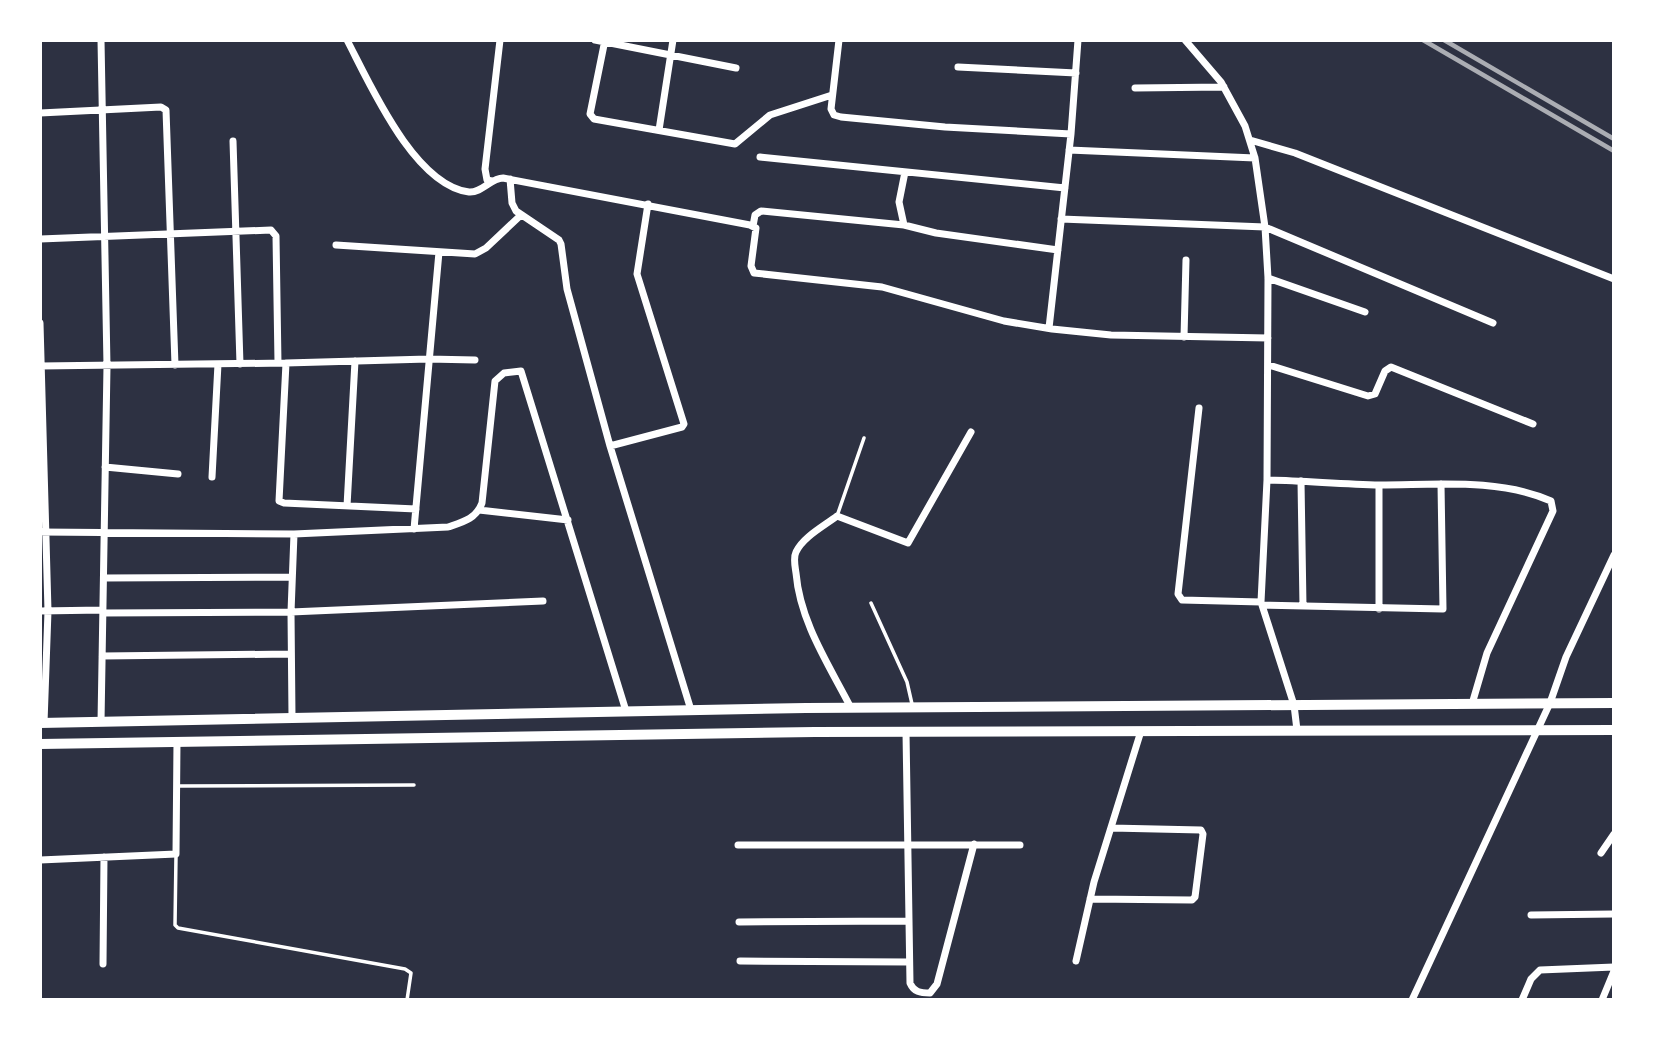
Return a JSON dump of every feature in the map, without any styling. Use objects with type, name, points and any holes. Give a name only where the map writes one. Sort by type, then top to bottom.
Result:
[{"type":"main road","points":[[42,723],[626,710],[1614,703]]},
{"type":"main road","points":[[40,744],[526,735],[1614,730]]},
{"type":"street","points":[[101,40],[107,366],[101,722]]},
{"type":"street","points":[[347,40],[392,125],[435,176],[449,186],[470,192],[477,191],[497,178],[510,179],[753,226]]},
{"type":"street","points":[[492,181],[487,180],[485,169],[500,40]]},
{"type":"street","points":[[594,40],[736,68]]},
{"type":"street","points":[[659,130],[673,40]]},
{"type":"street","points":[[839,40],[831,109],[834,115],[945,127],[1071,134]]},
{"type":"street","points":[[1049,328],[1071,134],[1078,40]]},
{"type":"street","points":[[1185,40],[1224,88],[1250,140],[1255,158],[1265,227],[1268,278],[1267,480],[1261,604],[1294,705],[1297,730]]},
{"type":"street","points":[[604,41],[591,117],[735,144],[770,116],[832,95]]},
{"type":"street","points":[[958,67],[1076,73]]},
{"type":"street","points":[[1135,88],[1224,88]]},
{"type":"street","points":[[40,113],[161,107],[166,110],[175,365]]},
{"type":"street","points":[[1250,140],[1295,153],[1614,279]]},
{"type":"street","points":[[233,141],[240,364]]},
{"type":"street","points":[[1069,150],[1255,158]]},
{"type":"street","points":[[760,157],[1065,188]]},
{"type":"street","points":[[904,225],[899,202],[905,172]]},
{"type":"street","points":[[510,179],[512,203],[521,215],[559,240],[567,289],[610,446],[691,710]]},
{"type":"street","points":[[610,446],[682,427],[684,424],[637,274],[648,204]]},
{"type":"street","points":[[1058,250],[936,233],[904,225],[761,211],[755,215],[753,226],[756,231],[751,265],[754,273],[882,287],[1004,321],[1049,328],[1111,335],[1268,338]]},
{"type":"street","points":[[337,245],[469,255],[480,252],[521,215]]},
{"type":"street","points":[[1062,219],[1265,227],[1493,323]]},
{"type":"street","points":[[40,239],[267,229],[274,232],[282,363],[279,501],[416,509]]},
{"type":"street","points":[[414,529],[439,253]]},
{"type":"street","points":[[1184,337],[1186,260]]},
{"type":"street","points":[[1268,278],[1365,312]]},
{"type":"street","points":[[40,323],[44,611],[42,723]]},
{"type":"street","points":[[41,366],[475,360]]},
{"type":"street","points":[[347,506],[355,361]]},
{"type":"street","points":[[212,477],[218,364]]},
{"type":"street","points":[[1269,365],[1368,396],[1375,394],[1385,371],[1391,367],[1533,424]]},
{"type":"street","points":[[42,532],[294,534],[414,529],[456,524],[473,517],[479,510],[495,380],[504,373],[517,370],[524,374],[626,710]]},
{"type":"street","points":[[1199,408],[1178,594],[1182,600],[1443,610],[1441,484]]},
{"type":"street","points":[[850,708],[805,618],[795,557],[801,544],[836,516],[908,543],[971,432]]},
{"type":"street","points":[[106,467],[178,474]]},
{"type":"street","points":[[1267,480],[1379,485],[1441,484],[1509,489],[1546,499],[1553,505],[1553,511],[1487,653],[1472,704]]},
{"type":"street","points":[[1301,481],[1303,606]]},
{"type":"street","points":[[1379,485],[1379,609]]},
{"type":"street","points":[[479,510],[568,520]]},
{"type":"street","points":[[292,718],[291,612],[294,534]]},
{"type":"street","points":[[1412,1000],[1538,730],[1569,650],[1614,555]]},
{"type":"street","points":[[104,578],[292,577]]},
{"type":"street","points":[[44,611],[291,612],[543,601]]},
{"type":"street","points":[[102,656],[291,654]]},
{"type":"street","points":[[1076,961],[1090,899],[1141,731]]},
{"type":"street","points":[[906,732],[909,962],[910,984],[913,989],[930,993],[934,990],[974,844]]},
{"type":"street","points":[[40,860],[176,854],[177,742]]},
{"type":"street","points":[[1090,899],[1192,900],[1195,897],[1203,834],[1201,830],[1111,828]]},
{"type":"street","points":[[1601,853],[1614,834]]},
{"type":"street","points":[[738,845],[1020,845]]},
{"type":"street","points":[[103,964],[104,857]]},
{"type":"street","points":[[1531,915],[1614,914]]},
{"type":"street","points":[[739,922],[909,920]]},
{"type":"street","points":[[740,961],[909,962]]},
{"type":"street","points":[[1521,1000],[1531,979],[1540,970],[1614,969],[1602,1000]]},
{"type":"lane","points":[[836,516],[864,438]]},
{"type":"lane","points":[[871,603],[908,682],[913,708]]},
{"type":"lane","points":[[177,786],[414,785]]},
{"type":"lane","points":[[176,854],[175,925],[178,928],[405,969],[411,973],[407,1000]]},
{"type":"railway","points":[[1423,40],[1614,151]]},
{"type":"railway","points":[[1444,40],[1614,139]]}]
